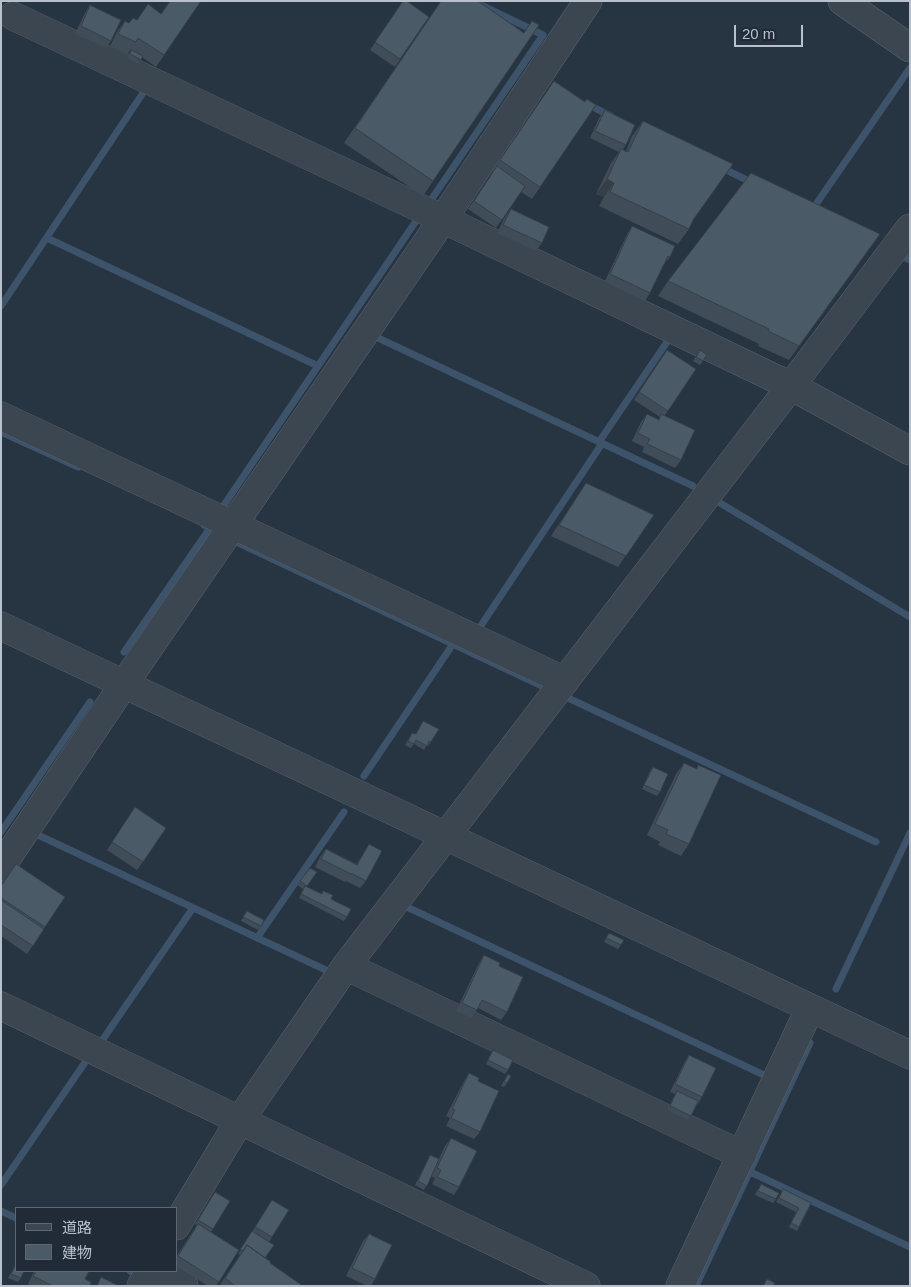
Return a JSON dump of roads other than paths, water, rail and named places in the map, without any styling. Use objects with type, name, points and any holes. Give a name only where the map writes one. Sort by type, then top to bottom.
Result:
[{"type":"street","points":[[1,867],[124,684],[443,219],[588,1]]},
{"type":"street","points":[[842,1],[910,48]]},
{"type":"street","points":[[12,17],[443,219],[791,386],[910,452]]},
{"type":"street","points":[[178,1223],[240,1120],[346,966],[910,228]]},
{"type":"street","points":[[1,416],[565,681]]},
{"type":"street","points":[[1,626],[910,1055]]},
{"type":"street","points":[[346,966],[742,1155]]},
{"type":"street","points":[[1,1006],[586,1286]]},
{"type":"street","points":[[680,1286],[810,1008]]},
{"type":"street","points":[[141,1286],[149,1272]]},
{"type":"street","points":[[163,1272],[184,1286]]},
{"type":"waterway","points":[[429,203],[543,35],[473,1]]},
{"type":"waterway","points":[[812,210],[910,68]]},
{"type":"waterway","points":[[1,306],[143,93]]},
{"type":"waterway","points":[[587,104],[611,116]]},
{"type":"waterway","points":[[720,167],[753,183]]},
{"type":"waterway","points":[[222,508],[416,221]]},
{"type":"waterway","points":[[47,238],[318,366]]},
{"type":"waterway","points":[[904,257],[910,260]]},
{"type":"waterway","points":[[376,337],[693,486]]},
{"type":"waterway","points":[[599,442],[669,339]]},
{"type":"waterway","points":[[1,432],[78,467]]},
{"type":"waterway","points":[[478,630],[601,445]]},
{"type":"waterway","points":[[720,503],[910,617]]},
{"type":"waterway","points":[[124,652],[210,528],[204,525]]},
{"type":"waterway","points":[[232,540],[542,686]]},
{"type":"waterway","points":[[364,776],[453,644]]},
{"type":"waterway","points":[[568,698],[876,842]]},
{"type":"waterway","points":[[1,832],[90,702]]},
{"type":"waterway","points":[[257,938],[344,812]]},
{"type":"waterway","points":[[836,989],[910,833]]},
{"type":"waterway","points":[[38,835],[328,971]]},
{"type":"waterway","points":[[101,1042],[193,908]]},
{"type":"waterway","points":[[409,908],[766,1076]]},
{"type":"waterway","points":[[696,1286],[810,1043]]},
{"type":"waterway","points":[[1,1185],[86,1061]]},
{"type":"waterway","points":[[746,1170],[910,1247]]},
{"type":"waterway","points":[[1,1211],[15,1218]]}]
